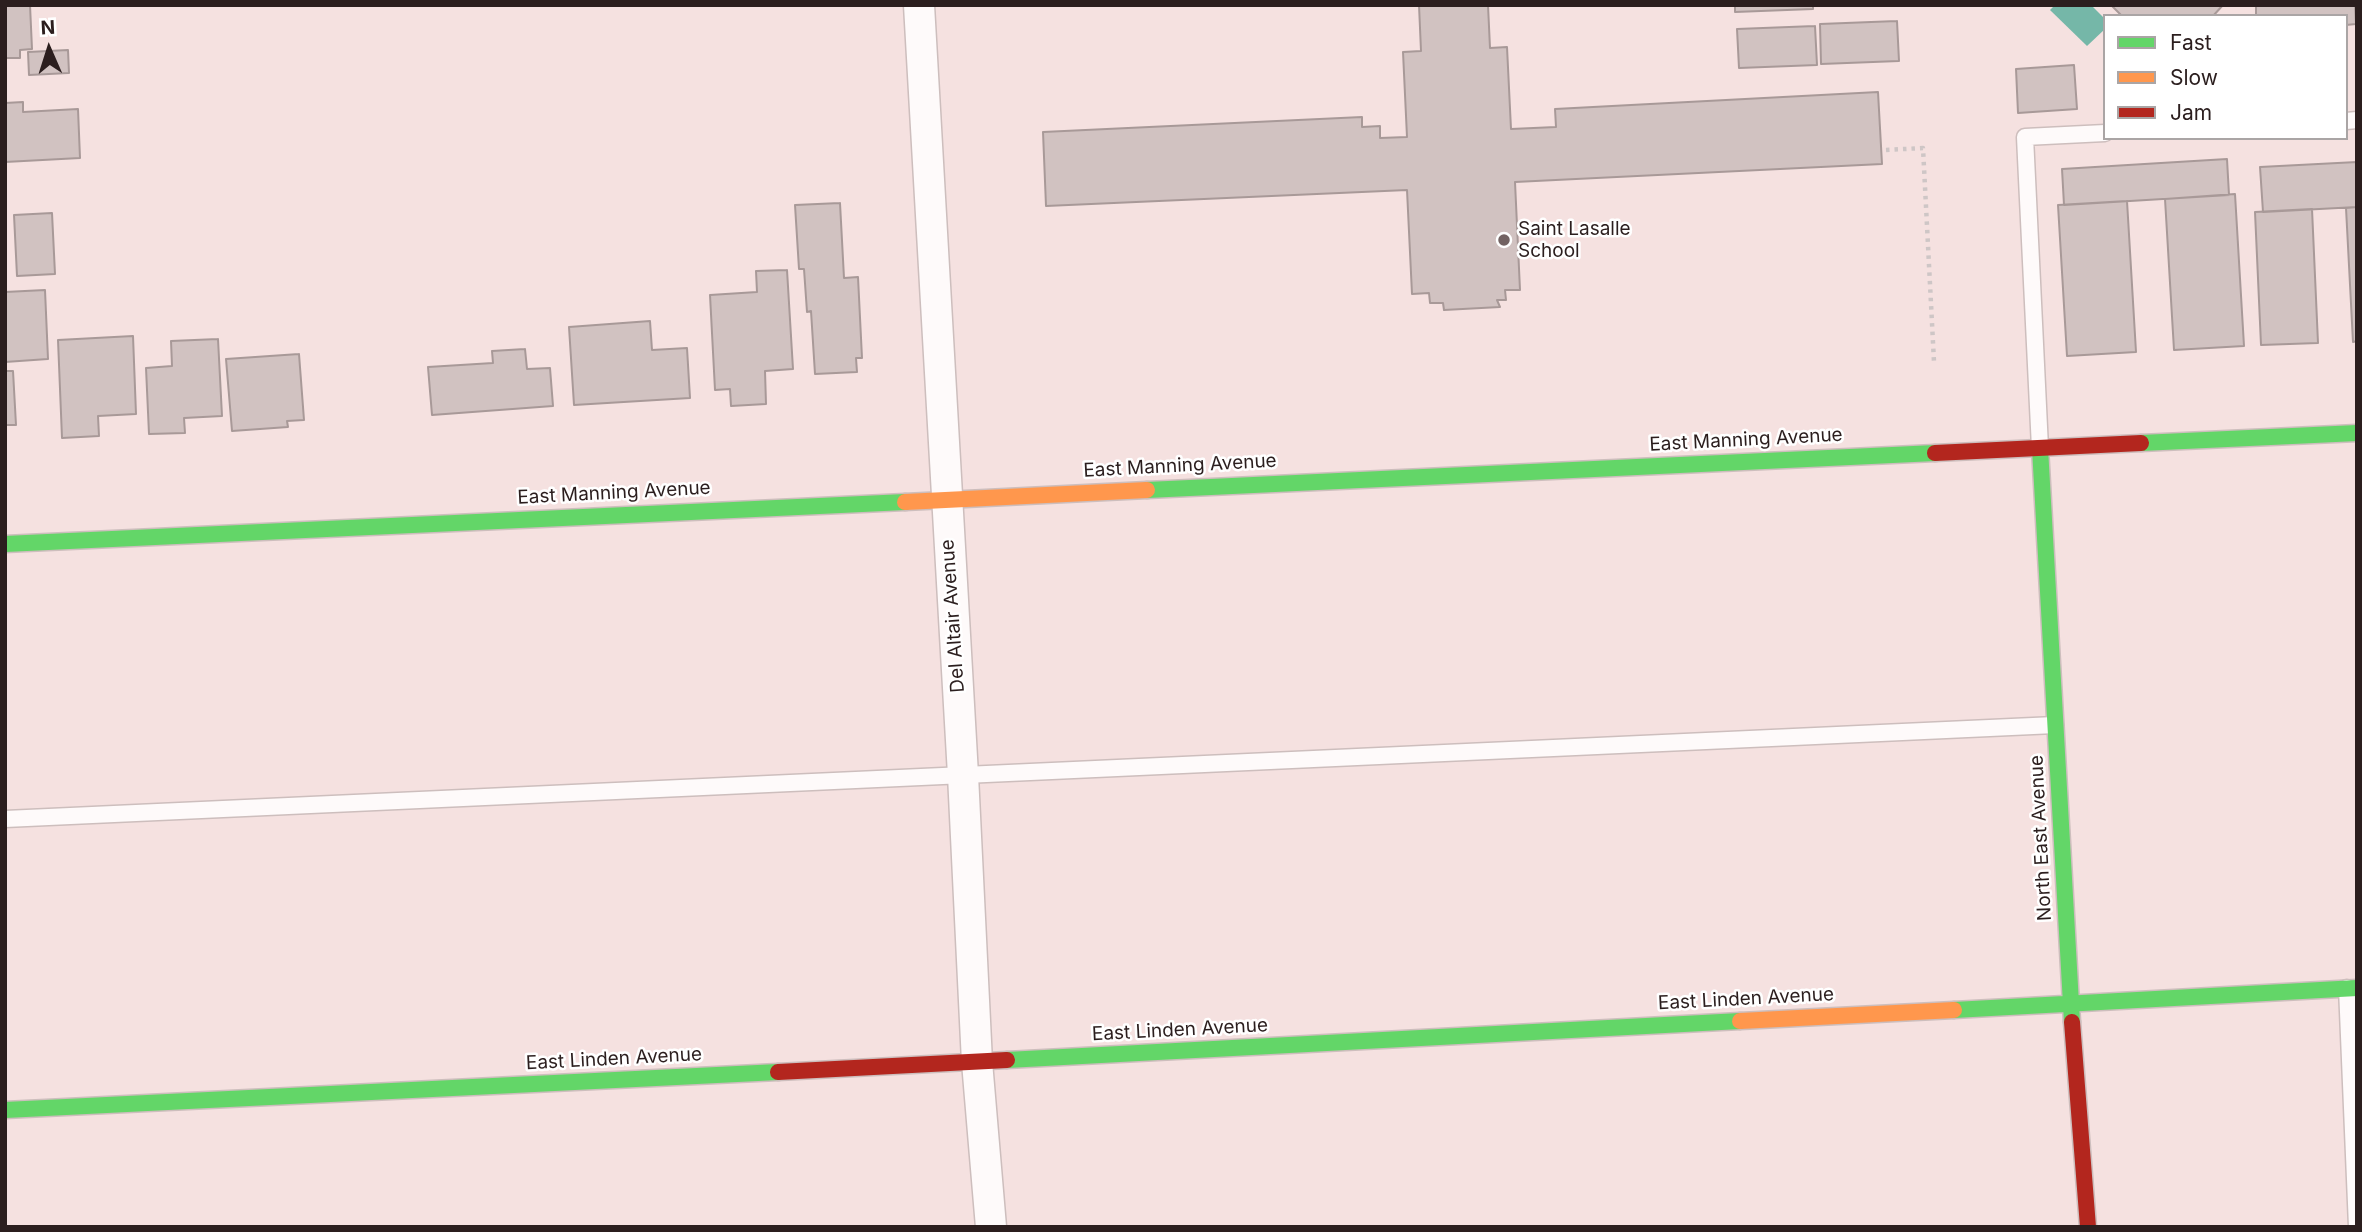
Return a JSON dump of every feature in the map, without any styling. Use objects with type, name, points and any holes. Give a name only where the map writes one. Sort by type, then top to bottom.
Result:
[{"type":"street","name":"Del Altair Avenue","points":[[919,5],[977,1062],[991,1227]]},
{"type":"street","name":"East Manning Avenue","points":[[5,544],[2357,433]]},
{"type":"street","name":"North East Avenue","points":[[2040,447],[2071,1003],[2088,1227]]},
{"type":"street","name":"East Linden Avenue","points":[[5,1110],[977,1062],[2352,988]]},
{"type":"lane","points":[[2040,447],[2025,137],[2103,133]]},
{"type":"lane","points":[[5,819],[2056,724]]},
{"type":"lane","points":[[2352,988],[2357,1227]]},
{"type":"path","points":[[1886,149],[1923,148],[1934,362]]},
{"type":"shaded area","points":[[2055,5],[2091,5],[2103,17],[2103,31],[2087,46],[2050,10]]},
{"type":"building","points":[[5,5],[30,5],[32,49],[20,50],[20,58],[5,58]]},
{"type":"building","points":[[1419,5],[1488,5],[1490,48],[1507,47],[1511,129],[1556,127],[1555,109],[1878,92],[1882,164],[1515,182],[1520,290],[1505,290],[1506,300],[1497,300],[1500,307],[1444,310],[1443,303],[1430,303],[1429,293],[1412,294],[1407,190],[1046,206],[1043,132],[1362,117],[1362,127],[1380,126],[1380,138],[1407,137],[1403,52],[1421,51]]},
{"type":"building","points":[[1735,5],[1813,5],[1813,9],[1735,12]]},
{"type":"building","points":[[2111,5],[2223,5],[2215,14],[2120,14]]},
{"type":"building","points":[[2256,5],[2355,5],[2356,24],[2348,25],[2348,14],[2256,14]]},
{"type":"building","points":[[1897,21],[1899,61],[1821,64],[1820,24]]},
{"type":"building","points":[[1815,26],[1817,65],[1739,68],[1737,29]]},
{"type":"building","points":[[68,50],[69,73],[29,75],[28,52]]},
{"type":"building","points":[[2074,65],[2077,109],[2018,113],[2016,69]]},
{"type":"building","points":[[23,102],[23,112],[78,109],[80,158],[5,162],[5,103]]},
{"type":"building","points":[[2227,159],[2229,195],[2064,205],[2062,169]]},
{"type":"building","points":[[2357,162],[2357,207],[2263,212],[2260,167]]},
{"type":"building","points":[[2235,194],[2244,346],[2174,350],[2165,199]]},
{"type":"building","points":[[2127,201],[2136,352],[2067,356],[2058,205]]},
{"type":"building","points":[[840,203],[844,278],[858,277],[862,358],[856,358],[857,372],[815,374],[811,311],[807,312],[804,269],[799,269],[795,205]]},
{"type":"building","points":[[2357,207],[2357,341],[2353,342],[2346,208]]},
{"type":"building","points":[[2312,209],[2318,343],[2261,345],[2255,212]]},
{"type":"building","points":[[52,213],[55,274],[17,276],[14,215]]},
{"type":"building","points":[[787,270],[793,369],[765,371],[766,404],[731,406],[730,389],[715,390],[710,295],[757,292],[756,271]]},
{"type":"building","points":[[45,290],[48,359],[5,362],[5,292]]},
{"type":"building","points":[[650,321],[652,350],[687,348],[690,398],[574,405],[569,327]]},
{"type":"building","points":[[133,336],[136,414],[98,416],[99,436],[62,438],[58,340]]},
{"type":"building","points":[[218,339],[222,416],[184,418],[185,433],[149,434],[146,368],[172,366],[171,341]]},
{"type":"building","points":[[525,349],[527,369],[550,368],[553,406],[432,415],[428,367],[493,363],[492,351]]},
{"type":"building","points":[[299,354],[304,420],[287,421],[288,427],[232,431],[226,359]]},
{"type":"building","points":[[5,371],[13,371],[16,425],[5,425]]},
{"type":"traffic: fast","points":[[2141,443],[2357,433]]},
{"type":"traffic: fast","points":[[2040,448],[2072,1022]]},
{"type":"traffic: fast","points":[[1147,490],[1935,453]]},
{"type":"traffic: fast","points":[[5,544],[905,502]]},
{"type":"traffic: fast","points":[[1954,1010],[2357,988]]},
{"type":"traffic: fast","points":[[1007,1060],[1740,1021]]},
{"type":"traffic: fast","points":[[5,1110],[778,1072]]},
{"type":"traffic: slow","points":[[905,502],[1147,490]]},
{"type":"traffic: slow","points":[[1740,1021],[1954,1010]]},
{"type":"traffic: jam","points":[[1935,453],[2141,443]]},
{"type":"traffic: jam","points":[[2072,1022],[2088,1227]]},
{"type":"traffic: jam","points":[[778,1072],[1007,1060]]},
{"type":"place","name":"Saint Lasalle School","points":[[1504,240]]}]
